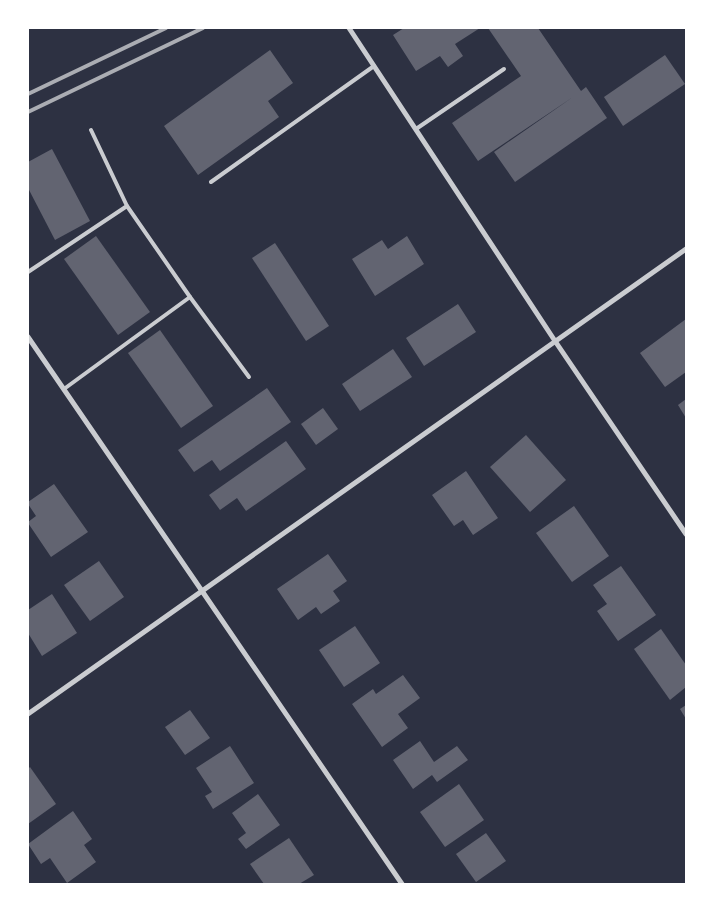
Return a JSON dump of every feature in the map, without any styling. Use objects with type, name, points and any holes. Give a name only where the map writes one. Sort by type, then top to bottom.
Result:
[{"type":"street","points":[[349,28],[555,341],[686,534]]},
{"type":"street","points":[[28,714],[686,249]]},
{"type":"street","points":[[28,336],[402,884]]},
{"type":"lane","points":[[211,182],[374,66]]},
{"type":"lane","points":[[416,129],[504,69]]},
{"type":"lane","points":[[91,130],[127,206],[249,378]]},
{"type":"lane","points":[[28,272],[127,206]]},
{"type":"lane","points":[[64,389],[190,297]]},
{"type":"building","points":[[404,28],[480,28],[455,44],[463,56],[448,67],[440,56],[416,71],[393,35]]},
{"type":"building","points":[[488,28],[538,28],[581,91],[586,87],[607,118],[515,182],[494,152],[573,97],[478,161],[452,123],[521,76]]},
{"type":"building","points":[[270,50],[293,83],[268,101],[279,117],[198,175],[164,126]]},
{"type":"building","points":[[665,55],[685,84],[623,126],[604,97]]},
{"type":"building","points":[[52,149],[90,221],[55,240],[28,188],[28,162]]},
{"type":"building","points":[[96,236],[150,312],[118,335],[64,259]]},
{"type":"building","points":[[407,236],[424,264],[375,296],[352,259],[382,240],[388,249]]},
{"type":"building","points":[[275,243],[329,326],[306,341],[252,258]]},
{"type":"building","points":[[458,304],[476,332],[424,366],[406,338]]},
{"type":"building","points":[[686,319],[686,372],[665,387],[640,353]]},
{"type":"building","points":[[160,330],[213,406],[181,428],[128,353]]},
{"type":"building","points":[[393,349],[412,377],[360,411],[342,384]]},
{"type":"building","points":[[267,388],[291,422],[220,471],[212,460],[194,472],[178,450]]},
{"type":"building","points":[[686,399],[686,418],[678,405]]},
{"type":"building","points":[[323,408],[338,429],[316,445],[301,424]]},
{"type":"building","points":[[526,435],[566,480],[530,512],[490,467]]},
{"type":"building","points":[[286,441],[306,469],[246,511],[237,498],[220,510],[209,495]]},
{"type":"building","points":[[466,471],[498,518],[473,535],[463,520],[454,526],[432,495]]},
{"type":"building","points":[[54,484],[88,532],[51,557],[28,523],[36,516],[28,502]]},
{"type":"building","points":[[574,506],[609,556],[572,582],[536,533]]},
{"type":"building","points":[[328,554],[347,581],[333,591],[340,601],[321,614],[316,607],[298,620],[277,589]]},
{"type":"building","points":[[99,561],[124,597],[90,621],[64,585]]},
{"type":"building","points":[[621,566],[656,615],[618,641],[597,611],[607,604],[593,585]]},
{"type":"building","points":[[52,594],[77,633],[42,656],[28,633],[28,610]]},
{"type":"building","points":[[355,626],[380,663],[344,687],[319,650]]},
{"type":"building","points":[[661,629],[686,665],[686,687],[670,700],[634,649]]},
{"type":"building","points":[[403,675],[420,698],[398,714],[408,728],[382,747],[352,704],[373,689],[376,694]]},
{"type":"building","points":[[686,705],[686,719],[680,709]]},
{"type":"building","points":[[190,710],[210,738],[185,755],[165,727]]},
{"type":"building","points":[[420,741],[434,762],[457,746],[468,760],[437,782],[432,775],[413,789],[393,760]]},
{"type":"building","points":[[230,746],[254,783],[213,809],[205,796],[212,792],[196,768]]},
{"type":"building","points":[[30,767],[56,804],[28,824],[28,769]]},
{"type":"building","points":[[459,784],[484,820],[445,847],[420,812]]},
{"type":"building","points":[[258,794],[280,825],[246,849],[238,839],[246,833],[232,813]]},
{"type":"building","points":[[73,811],[92,839],[84,845],[96,862],[67,883],[50,858],[41,864],[28,844]]},
{"type":"building","points":[[486,833],[506,861],[476,882],[456,854]]},
{"type":"building","points":[[289,838],[314,875],[299,884],[264,884],[250,864]]},
{"type":"railway","points":[[28,94],[166,28]]},
{"type":"railway","points":[[28,112],[203,28]]}]
